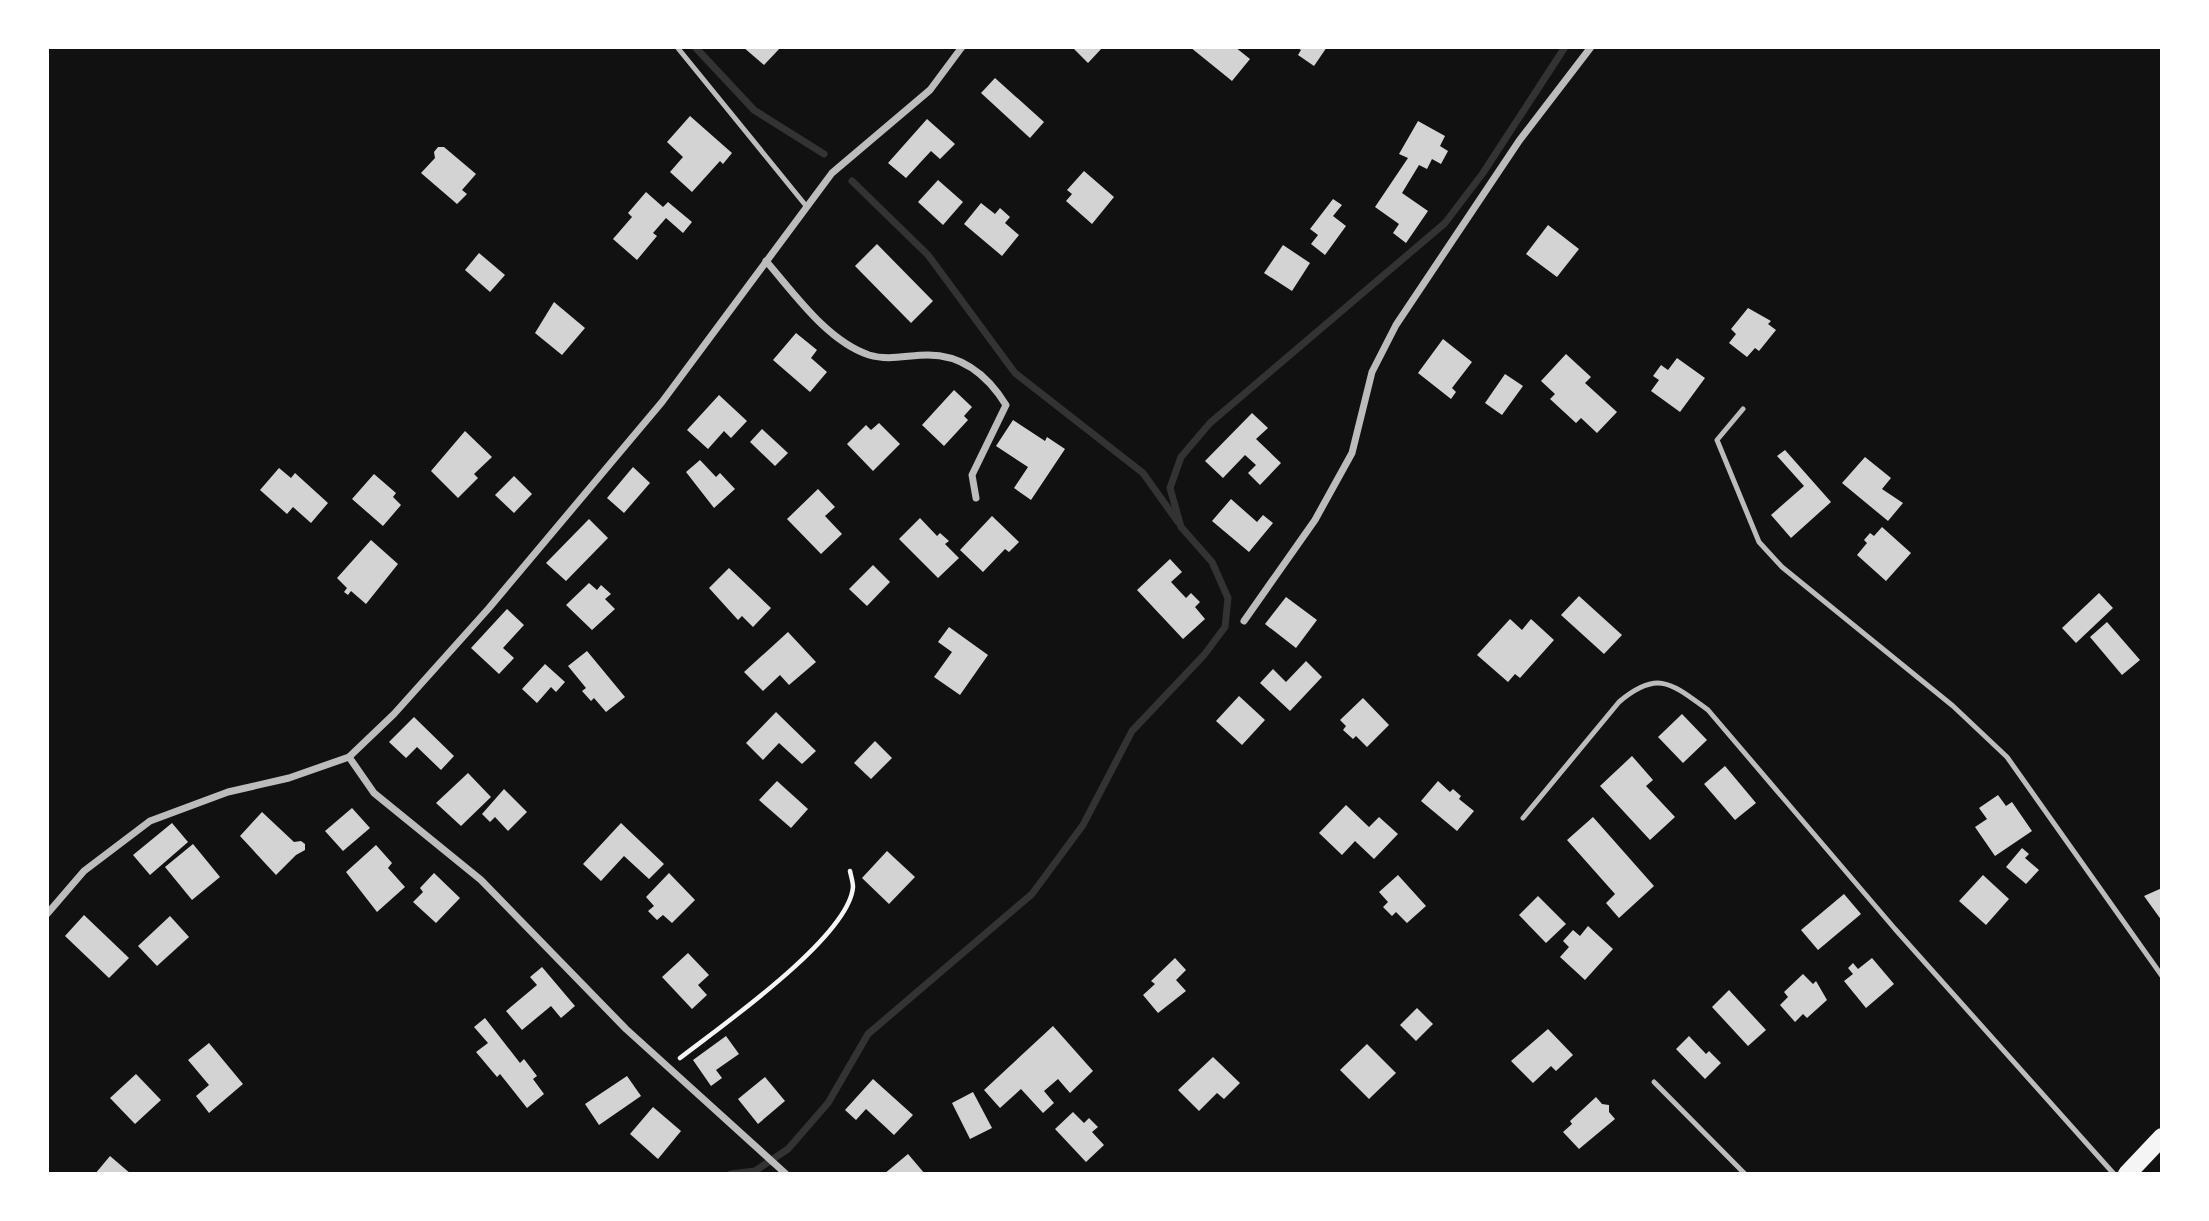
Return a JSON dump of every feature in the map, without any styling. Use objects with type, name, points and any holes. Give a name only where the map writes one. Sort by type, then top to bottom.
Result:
[{"type":"main road","points":[[2127,1174],[2162,1137]]},
{"type":"street","points":[[49,909],[84,871],[150,821],[228,792],[289,778],[349,757],[394,714],[489,608],[662,402],[832,173],[930,90],[961,47]]},
{"type":"street","points":[[1244,621],[1315,520],[1352,453],[1372,372],[1396,325],[1519,141],[1591,47]]},
{"type":"street","points":[[766,261],[833,334],[868,355],[894,359],[930,355],[969,364],[993,384],[1006,405],[972,475],[976,498]]},
{"type":"street","points":[[349,757],[374,793],[481,880],[626,1029],[784,1172]]},
{"type":"lane","points":[[677,47],[744,127],[778,176],[807,207]]},
{"type":"lane","points":[[1743,409],[1717,440],[1759,542],[1782,567],[1954,706],[2007,757],[2162,976]]},
{"type":"lane","points":[[1523,818],[1619,702],[1637,687],[1652,681],[1673,685],[1708,710],[1895,929],[2114,1174]]},
{"type":"lane","points":[[1654,1082],[1745,1174]]},
{"type":"path","points":[[668,1067],[788,975],[837,921],[853,888],[850,871]]},
{"type":"building","points":[[743,47],[781,47],[764,65]]},
{"type":"building","points":[[1072,47],[1103,47],[1088,63]]},
{"type":"building","points":[[1190,47],[1235,47],[1250,59],[1232,81]]},
{"type":"building","points":[[1296,47],[1327,47],[1314,66],[1298,55],[1301,50]]},
{"type":"building","points":[[995,78],[1044,122],[1030,138],[981,93]]},
{"type":"building","points":[[690,116],[732,153],[723,164],[720,161],[692,192],[670,172],[683,157],[667,142]]},
{"type":"building","points":[[927,119],[955,144],[940,159],[931,151],[906,178],[888,163]]},
{"type":"building","points":[[1418,121],[1445,136],[1440,146],[1448,151],[1441,164],[1432,159],[1427,169],[1419,165],[1402,193],[1428,211],[1406,243],[1393,233],[1399,224],[1375,207],[1408,158],[1399,154]]},
{"type":"building","points":[[438,147],[444,147],[476,174],[462,190],[467,194],[457,204],[421,173],[435,158],[434,152]]},
{"type":"building","points":[[1084,171],[1114,197],[1092,224],[1066,201],[1072,194],[1067,190]]},
{"type":"building","points":[[938,180],[963,202],[943,225],[918,202]]},
{"type":"building","points":[[646,192],[663,207],[668,202],[692,222],[683,233],[666,218],[653,233],[657,236],[637,260],[613,239],[632,217],[628,213]]},
{"type":"building","points":[[1333,199],[1342,205],[1333,216],[1346,226],[1325,255],[1311,244],[1318,235],[1310,229]]},
{"type":"building","points":[[981,203],[995,214],[1000,208],[1010,217],[1005,223],[1019,235],[1002,256],[964,224]]},
{"type":"building","points":[[1548,225],[1579,249],[1557,277],[1526,254]]},
{"type":"building","points":[[877,244],[933,301],[911,323],[855,266]]},
{"type":"building","points":[[1283,245],[1310,263],[1292,291],[1264,273]]},
{"type":"building","points":[[479,253],[505,275],[490,292],[465,270]]},
{"type":"building","points":[[554,302],[585,328],[562,355],[535,333]]},
{"type":"building","points":[[1748,308],[1771,321],[1768,324],[1776,330],[1759,351],[1755,348],[1747,357],[1729,343],[1736,334],[1731,329]]},
{"type":"building","points":[[796,333],[817,350],[811,358],[827,372],[810,392],[773,360]]},
{"type":"building","points":[[1443,339],[1472,362],[1452,388],[1456,392],[1451,399],[1418,373]]},
{"type":"building","points":[[1566,354],[1591,377],[1585,383],[1617,412],[1597,433],[1581,418],[1576,423],[1550,399],[1555,394],[1541,381]]},
{"type":"building","points":[[1677,358],[1705,378],[1680,412],[1651,391],[1659,380],[1653,376],[1661,365],[1668,370]]},
{"type":"building","points":[[1505,374],[1523,386],[1502,415],[1485,403]]},
{"type":"building","points":[[954,390],[972,407],[964,416],[968,420],[944,446],[922,425]]},
{"type":"building","points":[[719,395],[747,421],[731,438],[724,431],[708,449],[687,430]]},
{"type":"building","points":[[1252,413],[1268,428],[1256,439],[1281,463],[1260,485],[1248,473],[1256,465],[1245,455],[1223,478],[1205,461]]},
{"type":"building","points":[[1013,420],[1045,441],[1047,437],[1065,449],[1031,500],[1014,488],[1028,467],[996,446]]},
{"type":"building","points":[[879,423],[900,444],[873,471],[847,444],[866,425],[871,430]]},
{"type":"building","points":[[762,429],[788,453],[775,466],[750,442]]},
{"type":"building","points":[[465,431],[492,457],[474,474],[478,478],[458,498],[431,471]]},
{"type":"building","points":[[1785,450],[1831,502],[1791,538],[1771,515],[1804,486],[1777,456]]},
{"type":"building","points":[[1865,457],[1891,478],[1882,489],[1903,503],[1888,521],[1842,483]]},
{"type":"building","points":[[700,460],[716,477],[720,473],[735,489],[714,508],[686,472]]},
{"type":"building","points":[[633,467],[650,483],[624,513],[607,498]]},
{"type":"building","points":[[279,468],[291,478],[295,473],[328,503],[311,523],[293,507],[287,514],[260,490]]},
{"type":"building","points":[[374,474],[396,493],[393,497],[401,505],[383,526],[352,499]]},
{"type":"building","points":[[514,476],[532,494],[514,513],[495,495]]},
{"type":"building","points":[[818,489],[835,507],[825,516],[842,534],[821,554],[787,519]]},
{"type":"building","points":[[1231,499],[1257,522],[1263,515],[1273,523],[1249,552],[1212,521]]},
{"type":"building","points":[[992,516],[1019,542],[1009,552],[1005,549],[983,572],[960,550]]},
{"type":"building","points":[[920,518],[937,536],[940,533],[949,541],[945,544],[959,558],[938,578],[899,539]]},
{"type":"building","points":[[589,519],[608,538],[566,581],[546,563]]},
{"type":"building","points":[[1882,527],[1911,553],[1886,581],[1857,555],[1867,543],[1864,540],[1870,533],[1874,536]]},
{"type":"building","points":[[371,540],[398,564],[366,604],[351,591],[348,595],[344,592],[347,588],[337,578]]},
{"type":"building","points":[[1170,559],[1182,572],[1171,582],[1186,598],[1191,593],[1200,602],[1195,607],[1205,619],[1183,639],[1137,590]]},
{"type":"building","points":[[873,565],[890,582],[867,606],[849,589]]},
{"type":"building","points":[[729,568],[771,608],[753,627],[742,616],[738,620],[709,588]]},
{"type":"building","points":[[589,583],[597,590],[601,585],[611,594],[605,599],[615,609],[592,630],[566,605]]},
{"type":"building","points":[[2099,593],[2113,608],[2076,643],[2062,628]]},
{"type":"building","points":[[1579,596],[1622,635],[1604,654],[1561,615]]},
{"type":"building","points":[[1286,597],[1317,620],[1296,648],[1265,624]]},
{"type":"building","points":[[507,609],[524,625],[503,648],[514,658],[499,674],[471,648]]},
{"type":"building","points":[[1510,619],[1522,630],[1531,619],[1554,640],[1520,678],[1515,674],[1508,682],[1477,655]]},
{"type":"building","points":[[2107,622],[2140,660],[2122,675],[2090,637]]},
{"type":"building","points":[[949,627],[988,655],[960,695],[934,677],[952,652],[938,642]]},
{"type":"building","points":[[788,632],[816,662],[789,685],[780,675],[763,691],[744,672]]},
{"type":"building","points":[[587,651],[625,697],[606,712],[594,698],[591,701],[582,691],[586,688],[568,666]]},
{"type":"building","points":[[1306,661],[1322,677],[1290,711],[1260,683],[1273,669],[1286,682]]},
{"type":"building","points":[[545,664],[565,682],[556,692],[551,687],[537,703],[522,689]]},
{"type":"building","points":[[1239,696],[1265,720],[1242,745],[1216,721]]},
{"type":"building","points":[[1363,698],[1389,725],[1367,747],[1356,736],[1353,739],[1343,730],[1346,726],[1340,720]]},
{"type":"building","points":[[776,712],[816,751],[802,764],[779,743],[763,760],[746,743]]},
{"type":"building","points":[[1682,714],[1707,740],[1683,763],[1658,737]]},
{"type":"building","points":[[414,717],[454,756],[441,770],[417,747],[406,758],[389,742]]},
{"type":"building","points":[[875,741],[892,758],[871,779],[854,763]]},
{"type":"building","points":[[1632,756],[1653,780],[1646,786],[1675,817],[1650,840],[1600,786]]},
{"type":"building","points":[[1725,766],[1756,803],[1735,820],[1704,784]]},
{"type":"building","points":[[468,773],[491,797],[461,826],[436,803]]},
{"type":"building","points":[[777,781],[808,809],[791,828],[759,800]]},
{"type":"building","points":[[1438,781],[1450,792],[1453,789],[1461,796],[1459,799],[1474,811],[1457,831],[1421,801]]},
{"type":"building","points":[[504,789],[527,812],[508,831],[495,817],[490,822],[482,814]]},
{"type":"building","points":[[1998,795],[2006,806],[2012,802],[2032,831],[1995,856],[1975,827],[1987,819],[1979,808]]},
{"type":"building","points":[[1346,805],[1369,827],[1379,817],[1398,834],[1374,859],[1355,841],[1342,855],[1319,833]]},
{"type":"building","points":[[352,808],[370,828],[343,851],[325,831]]},
{"type":"building","points":[[262,812],[294,842],[301,841],[305,844],[305,850],[276,875],[240,836]]},
{"type":"building","points":[[1593,817],[1654,886],[1619,918],[1606,903],[1615,894],[1567,840]]},
{"type":"building","points":[[172,823],[188,842],[150,875],[133,855]]},
{"type":"building","points":[[621,823],[664,864],[649,879],[624,856],[601,881],[583,864]]},
{"type":"building","points":[[193,844],[220,877],[192,900],[165,867]]},
{"type":"building","points":[[376,845],[392,863],[388,868],[405,887],[377,912],[346,872]]},
{"type":"building","points":[[2022,848],[2029,854],[2025,858],[2039,870],[2026,884],[2006,867]]},
{"type":"building","points":[[887,851],[915,877],[889,904],[862,878]]},
{"type":"building","points":[[434,873],[460,898],[436,923],[413,902],[423,892],[420,888]]},
{"type":"building","points":[[669,873],[695,900],[672,923],[663,915],[657,920],[648,911],[654,906],[646,897]]},
{"type":"building","points":[[1398,875],[1426,906],[1407,923],[1396,912],[1392,916],[1383,907],[1388,902],[1379,892]]},
{"type":"building","points":[[1983,875],[2009,899],[1986,925],[1959,901]]},
{"type":"building","points":[[2162,888],[2162,921],[2144,896]]},
{"type":"building","points":[[1844,894],[1861,914],[1818,950],[1801,930]]},
{"type":"building","points":[[1538,896],[1566,924],[1546,943],[1519,915]]},
{"type":"building","points":[[84,915],[129,958],[109,978],[65,936]]},
{"type":"building","points":[[170,916],[189,937],[157,966],[138,946]]},
{"type":"building","points":[[1588,926],[1613,949],[1585,980],[1560,957],[1569,947],[1563,941],[1573,930],[1580,936]]},
{"type":"building","points":[[688,953],[709,975],[698,985],[707,995],[692,1009],[662,977]]},
{"type":"building","points":[[1175,958],[1186,970],[1176,980],[1186,991],[1158,1013],[1143,995],[1155,984],[1151,981]]},
{"type":"building","points":[[1872,958],[1894,984],[1866,1008],[1844,981],[1853,974],[1848,968],[1853,963],[1858,969]]},
{"type":"building","points":[[542,967],[575,1006],[561,1018],[551,1006],[522,1030],[506,1011],[537,985],[530,977]]},
{"type":"building","points":[[1803,974],[1813,984],[1816,981],[1827,1000],[1807,1018],[1803,1014],[1795,1022],[1780,1005],[1788,997],[1784,992]]},
{"type":"building","points":[[1729,990],[1766,1030],[1748,1046],[1712,1007]]},
{"type":"building","points":[[1417,1008],[1433,1024],[1416,1041],[1400,1025]]},
{"type":"building","points":[[485,1018],[520,1063],[524,1059],[537,1076],[533,1079],[544,1094],[527,1108],[500,1074],[497,1077],[476,1052],[488,1043],[474,1027]]},
{"type":"building","points":[[1053,1026],[1093,1071],[1070,1093],[1058,1079],[1044,1091],[1054,1103],[1043,1113],[1021,1089],[1000,1108],[984,1090]]},
{"type":"building","points":[[1548,1029],[1573,1055],[1556,1071],[1551,1066],[1533,1083],[1511,1061]]},
{"type":"building","points":[[726,1036],[739,1054],[716,1070],[722,1078],[711,1086],[693,1060]]},
{"type":"building","points":[[1689,1036],[1706,1054],[1709,1051],[1721,1063],[1705,1079],[1676,1049]]},
{"type":"building","points":[[209,1043],[243,1084],[209,1113],[196,1096],[209,1085],[188,1060]]},
{"type":"building","points":[[1367,1044],[1396,1073],[1369,1099],[1340,1070]]},
{"type":"building","points":[[1213,1057],[1240,1083],[1224,1099],[1217,1093],[1199,1111],[1178,1090]]},
{"type":"building","points":[[136,1074],[161,1100],[135,1124],[110,1098]]},
{"type":"building","points":[[627,1076],[641,1096],[599,1125],[585,1104]]},
{"type":"building","points":[[765,1077],[785,1101],[758,1124],[738,1099]]},
{"type":"building","points":[[873,1079],[913,1115],[894,1135],[866,1109],[856,1120],[845,1110]]},
{"type":"building","points":[[973,1092],[992,1128],[970,1139],[952,1103]]},
{"type":"building","points":[[1596,1097],[1602,1104],[1609,1105],[1609,1112],[1615,1119],[1579,1149],[1563,1132],[1572,1124],[1570,1121]]},
{"type":"building","points":[[653,1107],[681,1131],[658,1159],[630,1134]]},
{"type":"building","points":[[1073,1112],[1084,1123],[1089,1118],[1098,1127],[1092,1132],[1104,1145],[1086,1162],[1055,1129]]},
{"type":"building","points":[[908,1154],[925,1174],[884,1174]]},
{"type":"building","points":[[110,1156],[131,1174],[95,1174]]},
{"type":"waterway","points":[[695,47],[754,110],[824,154]]},
{"type":"waterway","points":[[731,1174],[755,1171],[788,1149],[828,1103],[868,1034],[1032,894],[1083,825],[1132,731],[1204,655],[1225,627],[1228,598],[1212,562],[1181,527],[1170,488],[1181,457],[1210,423],[1445,223],[1483,173],[1565,47]]},
{"type":"waterway","points":[[852,181],[928,255],[1015,373],[1143,473],[1178,522]]}]
